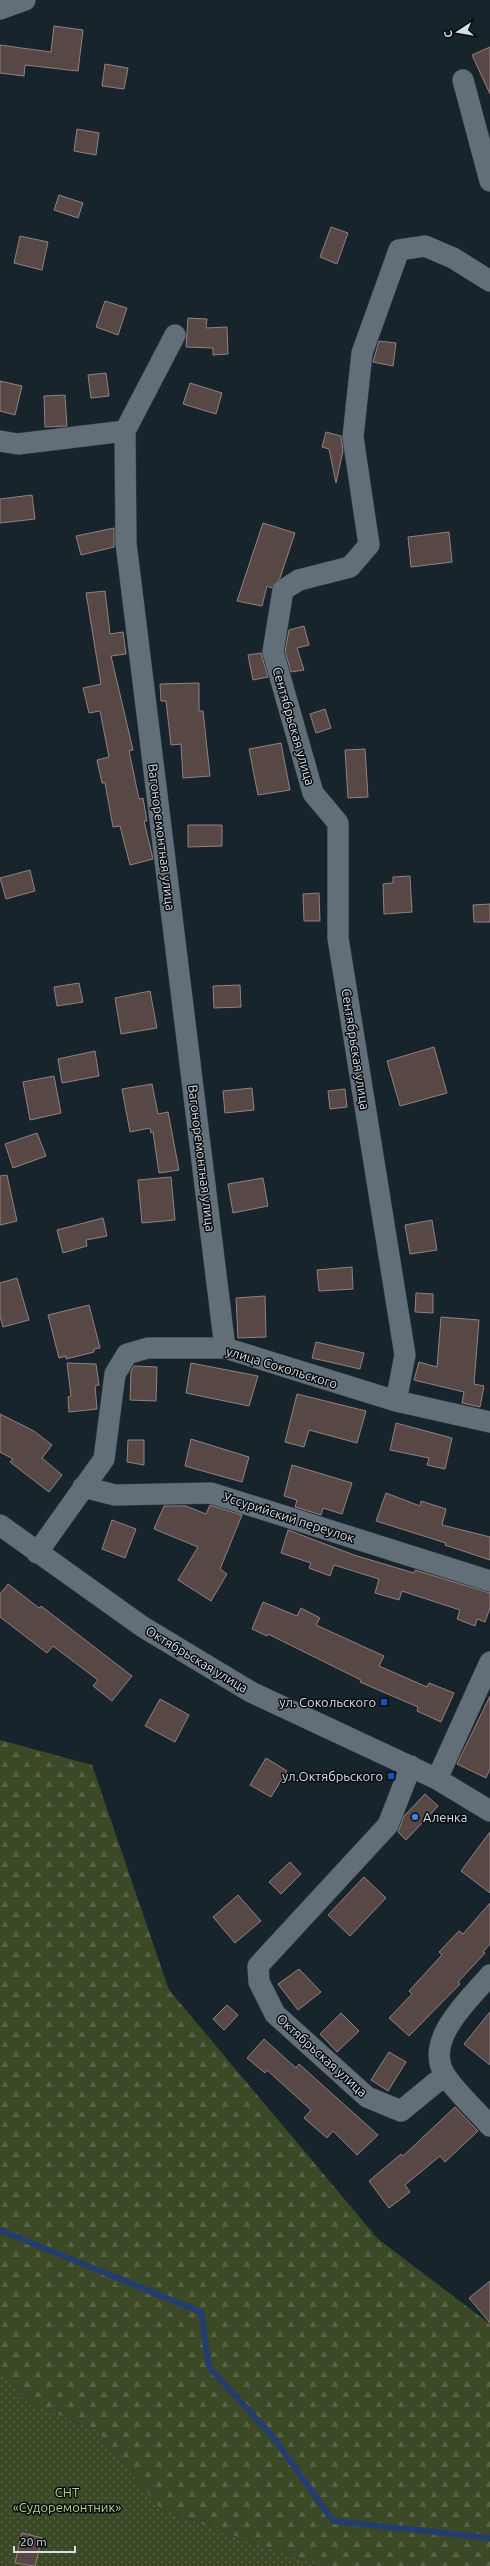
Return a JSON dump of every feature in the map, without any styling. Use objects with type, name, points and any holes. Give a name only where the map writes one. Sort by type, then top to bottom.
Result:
[{"type":"street","points":[[0,9],[25,0]]},
{"type":"street","points":[[463,80],[490,181]]},
{"type":"street","name":"Сентябрьская улица","points":[[396,1401],[405,1355],[338,938],[338,823],[313,793],[273,652],[283,590],[299,580],[350,567],[369,545],[353,437],[362,353],[399,250],[425,246],[453,258],[490,281]]},
{"type":"street","name":"Вагоноремонтная улица","points":[[175,335],[126,431],[126,542],[225,1348]]},
{"type":"street","points":[[0,441],[18,444],[126,431]]},
{"type":"street","name":"улица Сокольского","points":[[37,1553],[82,1487],[104,1459],[115,1374],[127,1354],[148,1348],[225,1348],[396,1401],[490,1422]]},
{"type":"street","name":"Уссурийский переулок","points":[[82,1487],[115,1495],[211,1493],[490,1581]]},
{"type":"street","name":"Октябрьская улица","points":[[0,1525],[37,1553],[143,1627],[251,1692],[411,1766],[437,1779],[490,1811]]},
{"type":"street","points":[[437,1779],[490,1662]]},
{"type":"street","name":"Октябрьская улица","points":[[411,1766],[388,1824],[258,1966],[259,1982],[274,2014],[367,2097],[401,2111],[445,2075]]},
{"type":"street","points":[[490,1975],[443,2035],[438,2058],[445,2075],[490,2126]]},
{"type":"green space","points":[[0,1740],[92,1765],[169,1990],[378,2239],[490,2324],[490,2566],[320,2566],[161,2510],[96,2430],[24,2401],[0,2369]]},
{"type":"green space","name":"СНТ «Судоремонтник»","points":[[0,2369],[24,2401],[96,2430],[161,2510],[320,2566],[0,2566]]},
{"type":"building","points":[[54,26],[83,30],[78,71],[25,65],[24,76],[0,73],[0,45],[51,52]]},
{"type":"building","points":[[490,47],[490,94],[472,55]]},
{"type":"building","points":[[105,64],[128,68],[124,89],[102,86]]},
{"type":"building","points":[[77,129],[99,133],[96,155],[74,151]]},
{"type":"building","points":[[59,195],[83,203],[78,218],[54,210]]},
{"type":"building","points":[[331,227],[348,233],[337,264],[320,257]]},
{"type":"building","points":[[20,236],[48,242],[42,270],[14,263]]},
{"type":"building","points":[[105,301],[127,308],[118,335],[96,327]]},
{"type":"building","points":[[188,318],[207,319],[206,328],[227,327],[228,354],[213,355],[213,348],[186,347]]},
{"type":"building","points":[[379,341],[396,343],[393,366],[373,362]]},
{"type":"building","points":[[106,373],[109,396],[91,398],[88,375]]},
{"type":"building","points":[[0,381],[22,386],[15,415],[0,411]]},
{"type":"building","points":[[190,383],[222,393],[216,414],[183,404]]},
{"type":"building","points":[[65,395],[67,426],[45,427],[44,396]]},
{"type":"building","points":[[326,432],[341,436],[343,451],[336,483],[329,449],[322,447]]},
{"type":"building","points":[[32,495],[35,519],[0,523],[0,499]]},
{"type":"building","points":[[263,523],[295,533],[280,578],[271,588],[267,586],[262,606],[237,601]]},
{"type":"building","points":[[114,528],[114,547],[81,555],[76,536]]},
{"type":"building","points":[[449,532],[452,562],[411,567],[408,537]]},
{"type":"building","points":[[105,591],[110,634],[123,632],[126,654],[111,656],[133,750],[129,751],[139,799],[143,798],[147,821],[144,821],[153,859],[130,865],[120,826],[113,827],[105,783],[102,783],[97,760],[109,757],[100,711],[89,713],[83,688],[101,684],[86,593]]},
{"type":"building","points":[[304,626],[309,645],[297,648],[304,670],[291,672],[285,651],[289,630]]},
{"type":"building","points":[[261,653],[268,677],[253,680],[248,655]]},
{"type":"building","points":[[199,683],[199,711],[203,711],[210,776],[183,778],[181,744],[171,745],[166,701],[161,701],[160,684]]},
{"type":"building","points":[[325,709],[331,728],[316,733],[310,714]]},
{"type":"building","points":[[281,743],[290,790],[258,795],[249,749]]},
{"type":"building","points":[[365,749],[368,797],[348,798],[345,750]]},
{"type":"building","points":[[188,825],[222,825],[222,846],[188,847]]},
{"type":"building","points":[[30,870],[35,891],[6,899],[0,878]]},
{"type":"building","points":[[410,876],[412,912],[384,914],[383,884],[393,883],[393,877]]},
{"type":"building","points":[[319,893],[320,921],[304,921],[303,894]]},
{"type":"building","points":[[490,904],[490,922],[474,922],[473,905]]},
{"type":"building","points":[[79,983],[83,1002],[57,1006],[54,987]]},
{"type":"building","points":[[240,985],[241,1007],[214,1008],[213,986]]},
{"type":"building","points":[[150,991],[157,1028],[121,1034],[115,998]]},
{"type":"building","points":[[434,1047],[447,1093],[400,1106],[387,1061]]},
{"type":"building","points":[[95,1051],[99,1076],[62,1083],[58,1059]]},
{"type":"building","points":[[54,1076],[61,1113],[30,1120],[23,1082]]},
{"type":"building","points":[[152,1084],[158,1114],[168,1112],[179,1170],[159,1173],[153,1132],[151,1133],[150,1128],[130,1132],[122,1089]]},
{"type":"building","points":[[252,1088],[254,1110],[225,1113],[223,1091]]},
{"type":"building","points":[[345,1089],[347,1107],[330,1109],[328,1091]]},
{"type":"building","points":[[37,1133],[46,1156],[13,1168],[5,1144]]},
{"type":"building","points":[[7,1175],[17,1221],[0,1225],[0,1176]]},
{"type":"building","points":[[171,1177],[175,1220],[142,1223],[138,1180]]},
{"type":"building","points":[[263,1178],[268,1206],[233,1213],[228,1184]]},
{"type":"building","points":[[103,1218],[107,1236],[86,1240],[87,1246],[63,1253],[57,1230]]},
{"type":"building","points":[[432,1220],[437,1250],[410,1254],[405,1225]]},
{"type":"building","points":[[352,1267],[353,1289],[319,1291],[317,1270]]},
{"type":"building","points":[[17,1278],[29,1320],[3,1327],[0,1317],[0,1283]]},
{"type":"building","points":[[416,1293],[433,1294],[433,1313],[415,1312]]},
{"type":"building","points":[[265,1296],[266,1337],[238,1338],[236,1298]]},
{"type":"building","points":[[89,1305],[100,1348],[94,1349],[94,1352],[66,1359],[66,1356],[59,1358],[48,1315]]},
{"type":"building","points":[[441,1317],[479,1320],[474,1384],[484,1386],[480,1407],[462,1403],[464,1392],[414,1380],[419,1362],[437,1367]]},
{"type":"building","points":[[316,1342],[364,1353],[360,1369],[312,1358]]},
{"type":"building","points":[[67,1363],[96,1364],[99,1385],[95,1386],[97,1409],[69,1412],[68,1397],[71,1396]]},
{"type":"building","points":[[191,1363],[258,1376],[249,1406],[186,1393]]},
{"type":"building","points":[[134,1366],[157,1367],[156,1401],[130,1400],[131,1371]]},
{"type":"building","points":[[297,1394],[366,1411],[357,1443],[309,1430],[304,1447],[285,1442]]},
{"type":"building","points":[[0,1414],[34,1431],[52,1445],[42,1458],[62,1475],[49,1492],[10,1462],[13,1459],[0,1452]]},
{"type":"building","points":[[396,1423],[452,1438],[445,1469],[427,1465],[429,1458],[390,1450]]},
{"type":"building","points":[[191,1439],[249,1457],[242,1482],[185,1466]]},
{"type":"building","points":[[128,1440],[144,1440],[144,1465],[127,1462]]},
{"type":"building","points":[[292,1465],[352,1483],[342,1514],[323,1508],[321,1515],[295,1507],[297,1500],[284,1496]]},
{"type":"building","points":[[386,1493],[420,1506],[421,1501],[446,1509],[442,1525],[490,1537],[490,1560],[445,1545],[446,1543],[376,1521]]},
{"type":"building","points":[[210,1505],[242,1515],[220,1569],[227,1574],[211,1601],[178,1580],[198,1547],[154,1529],[164,1506],[186,1506],[206,1514]]},
{"type":"building","points":[[112,1520],[136,1529],[125,1558],[102,1549]]},
{"type":"building","points":[[288,1530],[354,1555],[414,1573],[415,1570],[490,1593],[490,1608],[485,1622],[477,1619],[475,1626],[457,1619],[460,1610],[402,1591],[399,1600],[375,1593],[379,1579],[334,1565],[330,1576],[309,1568],[311,1563],[281,1553]]},
{"type":"building","points":[[8,1584],[39,1608],[41,1606],[132,1676],[112,1701],[93,1686],[98,1680],[53,1646],[47,1653],[0,1617],[0,1594]]},
{"type":"building","points":[[263,1602],[297,1616],[301,1608],[320,1618],[316,1625],[384,1656],[379,1666],[427,1687],[429,1683],[454,1693],[441,1722],[417,1711],[418,1707],[360,1682],[361,1680],[268,1634],[267,1636],[252,1629]]},
{"type":"building","points":[[490,1696],[490,1769],[486,1778],[457,1764]]},
{"type":"building","points":[[160,1699],[189,1715],[175,1742],[145,1726]]},
{"type":"building","points":[[266,1758],[287,1771],[271,1797],[250,1785]]},
{"type":"building","name":"Аленка","points":[[425,1794],[438,1806],[406,1840],[398,1832],[404,1816]]},
{"type":"building","points":[[490,1832],[490,1893],[461,1871]]},
{"type":"building","points":[[290,1862],[301,1874],[281,1894],[269,1882]]},
{"type":"building","points":[[364,1877],[386,1898],[350,1936],[328,1915]]},
{"type":"building","points":[[238,1895],[261,1921],[235,1943],[213,1917]]},
{"type":"building","points":[[490,1903],[490,1944],[483,1952],[485,1953],[458,1982],[460,1984],[409,2036],[389,2018],[412,1994],[409,1991],[442,1955],[439,1952],[459,1931],[463,1934]]},
{"type":"building","points":[[299,1969],[321,1992],[298,2010],[278,1984]]},
{"type":"building","points":[[227,2005],[238,2015],[224,2030],[213,2019]]},
{"type":"building","points":[[490,2012],[490,2065],[464,2044]]},
{"type":"building","points":[[341,2013],[359,2031],[337,2052],[320,2034]]},
{"type":"building","points":[[264,2039],[296,2068],[299,2064],[378,2135],[357,2155],[333,2131],[327,2138],[304,2118],[311,2110],[267,2070],[265,2073],[247,2058]]},
{"type":"building","points":[[389,2052],[406,2062],[388,2091],[371,2080]]},
{"type":"building","points":[[455,2107],[478,2131],[445,2162],[440,2156],[405,2185],[410,2192],[389,2208],[369,2181],[401,2154],[403,2156]]},
{"type":"building","points":[[490,2281],[490,2323],[469,2298]]},
{"type":"building","points":[[22,2533],[42,2538],[35,2566],[15,2563]]},
{"type":"waterway","points":[[0,2230],[201,2312],[209,2367],[274,2438],[333,2521],[490,2538]]},
{"type":"place","name":"ул. Сокольского","points":[[384,1702]]},
{"type":"place","name":"ул.Октябрьского","points":[[391,1776]]},
{"type":"place","name":"Аленка","points":[[415,1817]]}]
